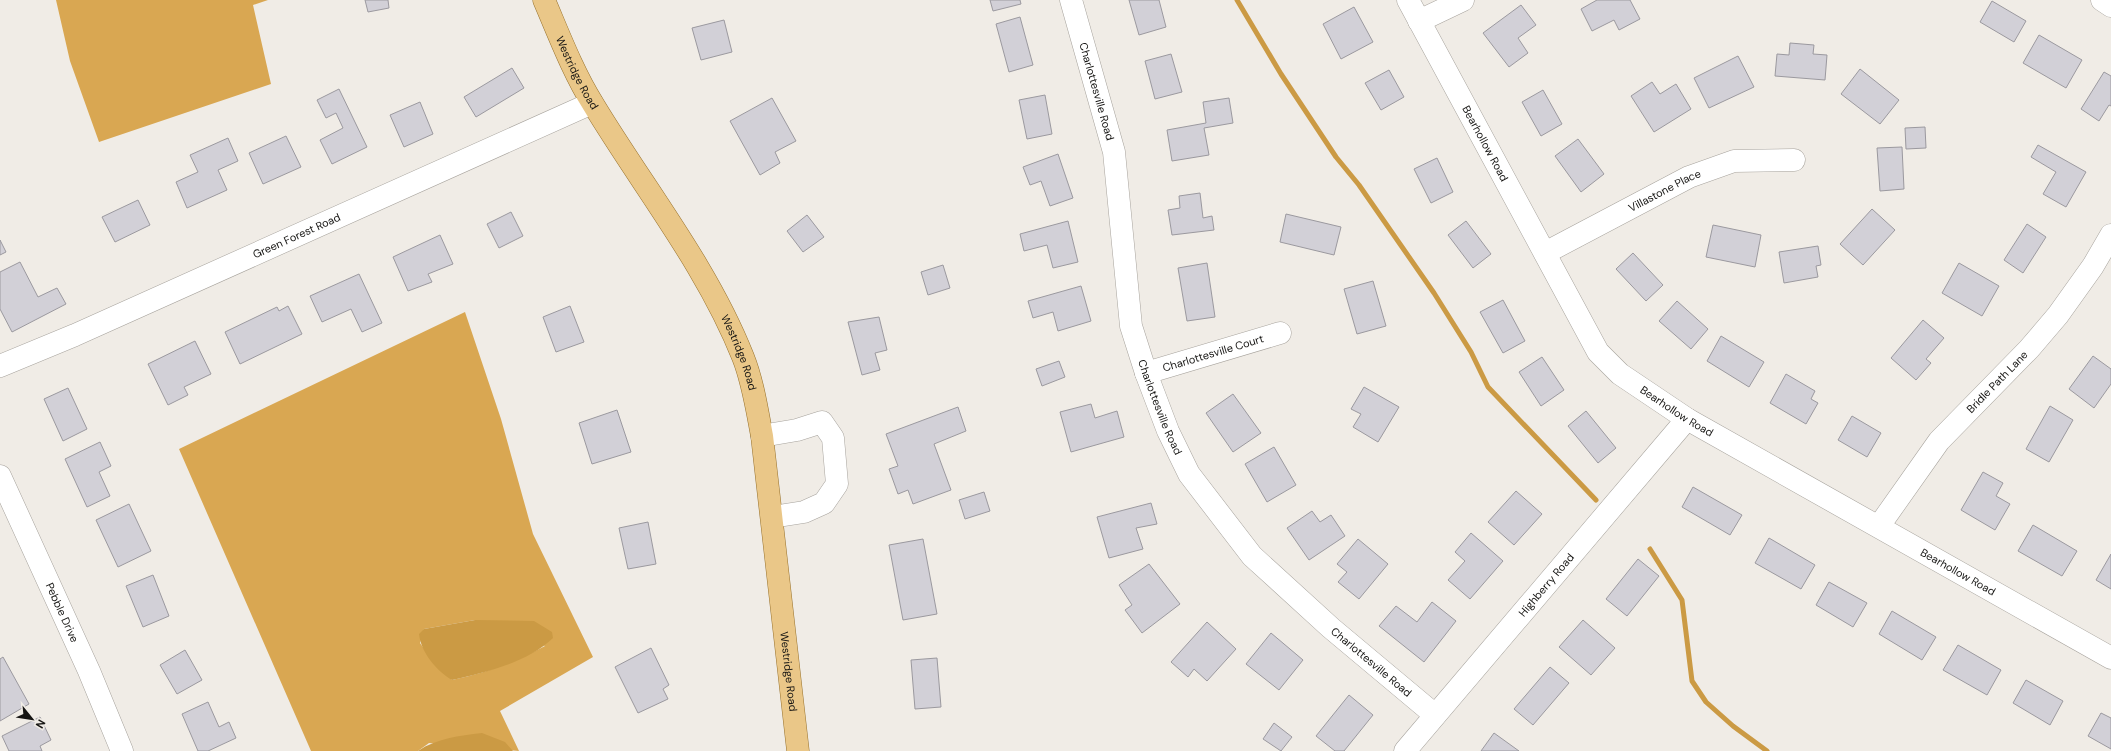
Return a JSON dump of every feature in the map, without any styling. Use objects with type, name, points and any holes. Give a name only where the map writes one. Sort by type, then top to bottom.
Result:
[{"type":"main road","name":"Westridge Road","points":[[544,0],[571,63],[592,103],[695,262],[730,327],[746,365],[762,436],[798,751]]},
{"type":"street","name":"Charlottesville Road","points":[[1071,0],[1114,152],[1131,326],[1146,373],[1168,431],[1189,474],[1252,556],[1331,628],[1435,715]]},
{"type":"street","name":"Bearhollow Road","points":[[1408,0],[1598,352],[1620,374],[1687,419],[2111,658]]},
{"type":"street","points":[[1419,21],[1463,0]]},
{"type":"street","points":[[2102,0],[2111,6]]},
{"type":"street","name":"Green Forest Road","points":[[0,366],[75,336],[592,103]]},
{"type":"street","name":"Villastone Place","points":[[1545,253],[1689,177],[1734,161],[1794,160]]},
{"type":"street","name":"Bridle Path Lane","points":[[1879,526],[1938,441],[2029,350],[2058,315],[2093,266],[2111,235]]},
{"type":"street","name":"Charlottesville Court","points":[[1146,373],[1280,333]]},
{"type":"street","name":"Highberry Road","points":[[1405,751],[1687,419]]},
{"type":"street","points":[[762,436],[797,430],[822,422],[833,438],[837,484],[824,503],[804,512],[772,517]]},
{"type":"street","name":"Pebble Drive","points":[[0,476],[89,670],[122,751]]},
{"type":"shaded area","points":[[56,0],[268,0],[253,5],[271,84],[99,142],[70,61]]},
{"type":"shaded area","points":[[465,312],[501,419],[533,534],[593,657],[500,711],[519,751],[429,743],[418,751],[311,751],[179,449]],"holes":[[[475,620],[545,646],[500,666],[477,674],[452,680],[429,656],[420,643],[424,629]]]},
{"type":"shaded area","points":[[475,620],[534,621],[552,632],[553,638],[543,647],[519,660],[492,670],[452,680],[441,672],[426,655],[420,641],[419,634],[424,629]]},
{"type":"shaded area","points":[[482,733],[505,742],[513,751],[418,751],[441,740]]},
{"type":"building","points":[[365,0],[388,0],[389,8],[368,12]]},
{"type":"building","points":[[990,0],[1020,0],[1021,4],[993,11]]},
{"type":"building","points":[[1129,0],[1159,0],[1166,27],[1139,35]]},
{"type":"building","points":[[1597,0],[1630,0],[1640,19],[1619,30],[1614,20],[1592,31],[1581,9]]},
{"type":"building","points":[[1992,1],[2026,21],[2014,42],[1980,22]]},
{"type":"building","points":[[1521,5],[1536,25],[1518,38],[1528,53],[1509,67],[1483,33]]},
{"type":"building","points":[[1354,7],[1373,42],[1341,59],[1323,24]]},
{"type":"building","points":[[1020,17],[1033,65],[1009,72],[996,24]]},
{"type":"building","points":[[724,20],[732,52],[701,60],[692,28]]},
{"type":"building","points":[[2039,35],[2082,60],[2066,88],[2023,63]]},
{"type":"building","points":[[1790,43],[1814,45],[1813,54],[1827,55],[1825,80],[1775,76],[1777,54],[1789,55]]},
{"type":"building","points":[[1171,54],[1182,92],[1155,99],[1145,61]]},
{"type":"building","points":[[1738,56],[1754,87],[1709,108],[1694,78]]},
{"type":"building","points":[[512,68],[524,88],[476,117],[464,97]]},
{"type":"building","points":[[1860,69],[1899,100],[1880,124],[1841,94]]},
{"type":"building","points":[[1389,70],[1404,97],[1381,110],[1365,83]]},
{"type":"building","points":[[2104,72],[2111,76],[2111,106],[2109,105],[2099,121],[2081,109]]},
{"type":"building","points":[[1652,82],[1660,94],[1676,84],[1691,109],[1654,132],[1631,96]]},
{"type":"building","points":[[339,89],[367,147],[332,164],[320,140],[343,128],[336,113],[326,118],[317,100]]},
{"type":"building","points":[[1543,90],[1562,124],[1541,136],[1522,102]]},
{"type":"building","points":[[1045,95],[1052,134],[1027,139],[1019,100]]},
{"type":"building","points":[[772,98],[796,141],[775,152],[780,163],[760,175],[730,121]]},
{"type":"building","points":[[1229,98],[1233,123],[1204,128],[1209,155],[1172,161],[1167,130],[1206,123],[1203,102]]},
{"type":"building","points":[[420,102],[433,134],[404,147],[390,115]]},
{"type":"building","points":[[1925,127],[1926,148],[1906,149],[1905,128]]},
{"type":"building","points":[[286,136],[301,167],[263,184],[249,153]]},
{"type":"building","points":[[228,138],[238,161],[218,170],[227,190],[187,208],[176,182],[198,172],[190,155]]},
{"type":"building","points":[[1578,139],[1604,174],[1581,192],[1555,156]]},
{"type":"building","points":[[2038,145],[2086,172],[2066,207],[2043,194],[2056,172],[2031,157]]},
{"type":"building","points":[[1902,147],[1904,189],[1880,191],[1877,148]]},
{"type":"building","points":[[1058,154],[1073,198],[1050,206],[1041,181],[1030,185],[1023,167]]},
{"type":"building","points":[[1437,158],[1453,192],[1431,203],[1414,169]]},
{"type":"building","points":[[1200,193],[1203,218],[1212,216],[1214,230],[1172,235],[1168,210],[1180,208],[1179,196]]},
{"type":"building","points":[[138,200],[150,225],[115,242],[102,217]]},
{"type":"building","points":[[1872,209],[1895,230],[1863,265],[1840,244]]},
{"type":"building","points":[[511,212],[523,236],[499,248],[487,224]]},
{"type":"building","points":[[1286,214],[1341,227],[1334,255],[1280,242]]},
{"type":"building","points":[[807,215],[824,237],[803,252],[787,231]]},
{"type":"building","points":[[1068,221],[1078,262],[1053,268],[1047,245],[1024,251],[1020,234]]},
{"type":"building","points":[[1466,221],[1491,254],[1473,268],[1448,235]]},
{"type":"building","points":[[2027,224],[2046,237],[2023,273],[2004,260]]},
{"type":"building","points":[[1713,225],[1761,235],[1755,267],[1706,257]]},
{"type":"building","points":[[440,235],[453,264],[428,274],[432,282],[408,291],[393,257]]},
{"type":"building","points":[[0,240],[6,252],[0,255]]},
{"type":"building","points":[[1818,246],[1821,265],[1816,266],[1818,277],[1784,283],[1779,252]]},
{"type":"building","points":[[1633,253],[1663,285],[1646,301],[1616,269]]},
{"type":"building","points":[[20,262],[38,297],[57,288],[66,304],[12,332],[0,309],[0,272]]},
{"type":"building","points":[[1207,263],[1215,317],[1187,321],[1178,268]]},
{"type":"building","points":[[1959,263],[1999,286],[1982,316],[1942,293]]},
{"type":"building","points":[[943,265],[950,288],[928,295],[921,272]]},
{"type":"building","points":[[359,274],[382,323],[362,332],[351,309],[322,322],[310,296]]},
{"type":"building","points":[[1373,281],[1386,326],[1357,334],[1344,289]]},
{"type":"building","points":[[1081,286],[1091,321],[1058,331],[1053,312],[1033,318],[1028,301]]},
{"type":"building","points":[[1503,300],[1525,341],[1503,353],[1480,312]]},
{"type":"building","points":[[1677,301],[1708,329],[1691,349],[1659,321]]},
{"type":"building","points":[[288,306],[302,334],[240,364],[225,332],[277,307],[279,311]]},
{"type":"building","points":[[570,306],[584,342],[556,352],[543,317]]},
{"type":"building","points":[[879,317],[887,350],[875,353],[880,370],[862,375],[848,322]]},
{"type":"building","points":[[1923,320],[1944,338],[1926,359],[1931,363],[1916,380],[1891,358]]},
{"type":"building","points":[[1721,336],[1764,362],[1749,387],[1707,361]]},
{"type":"building","points":[[195,341],[211,374],[184,387],[188,395],[168,405],[148,364]]},
{"type":"building","points":[[2093,356],[2111,369],[2111,384],[2094,408],[2069,389]]},
{"type":"building","points":[[1542,357],[1564,390],[1541,406],[1519,372]]},
{"type":"building","points":[[1059,361],[1065,377],[1042,386],[1036,369]]},
{"type":"building","points":[[1786,374],[1815,391],[1811,399],[1818,403],[1806,424],[1770,403]]},
{"type":"building","points":[[1364,387],[1399,407],[1378,442],[1353,427],[1361,414],[1351,409]]},
{"type":"building","points":[[68,388],[87,429],[63,441],[44,399]]},
{"type":"building","points":[[1233,394],[1261,433],[1233,452],[1206,413]]},
{"type":"building","points":[[1091,404],[1095,418],[1117,411],[1124,437],[1071,452],[1060,412]]},
{"type":"building","points":[[2050,406],[2073,420],[2049,462],[2026,449]]},
{"type":"building","points":[[958,407],[966,431],[934,444],[951,490],[913,504],[908,490],[898,494],[889,469],[898,466],[886,434]]},
{"type":"building","points":[[617,410],[631,452],[592,464],[579,423]]},
{"type":"building","points":[[1586,411],[1616,448],[1598,463],[1568,426]]},
{"type":"building","points":[[1852,416],[1881,433],[1867,457],[1838,440]]},
{"type":"building","points":[[100,442],[111,466],[99,472],[110,496],[87,507],[65,459]]},
{"type":"building","points":[[1274,447],[1296,485],[1267,502],[1245,464]]},
{"type":"building","points":[[1983,472],[2003,483],[1996,496],[2010,504],[1995,530],[1961,510]]},
{"type":"building","points":[[1693,487],[1742,515],[1730,535],[1682,507]]},
{"type":"building","points":[[1516,491],[1542,514],[1514,545],[1488,522]]},
{"type":"building","points":[[984,492],[990,511],[965,519],[959,500]]},
{"type":"building","points":[[1151,503],[1157,524],[1136,528],[1143,549],[1109,558],[1097,517]]},
{"type":"building","points":[[129,504],[151,551],[118,567],[96,520]]},
{"type":"building","points":[[1312,511],[1320,522],[1331,515],[1345,536],[1309,560],[1287,528]]},
{"type":"building","points":[[648,522],[656,564],[628,569],[619,528]]},
{"type":"building","points":[[2033,525],[2077,551],[2062,576],[2018,551]]},
{"type":"building","points":[[1471,533],[1503,561],[1470,599],[1448,580],[1465,561],[1455,552]]},
{"type":"building","points":[[1769,538],[1815,565],[1801,589],[1755,563]]},
{"type":"building","points":[[923,539],[937,614],[903,620],[889,545]]},
{"type":"building","points":[[1358,539],[1388,564],[1359,599],[1338,582],[1347,572],[1337,564]]},
{"type":"building","points":[[2111,554],[2111,589],[2096,580]]},
{"type":"building","points":[[1638,559],[1659,576],[1627,616],[1606,599]]},
{"type":"building","points":[[1149,564],[1180,604],[1142,633],[1125,610],[1132,605],[1119,585]]},
{"type":"building","points":[[153,575],[169,616],[143,627],[126,586]]},
{"type":"building","points":[[1829,582],[1867,603],[1853,627],[1816,605]]},
{"type":"building","points":[[1432,602],[1456,621],[1424,662],[1379,626],[1396,606],[1417,622]]},
{"type":"building","points":[[1892,611],[1936,637],[1922,660],[1879,634]]},
{"type":"building","points":[[1583,620],[1615,648],[1591,675],[1559,647]]},
{"type":"building","points":[[1207,622],[1236,649],[1207,681],[1194,669],[1188,677],[1171,662]]},
{"type":"building","points":[[1271,633],[1303,660],[1279,690],[1246,664]]},
{"type":"building","points":[[1958,645],[2001,670],[1987,695],[1943,670]]},
{"type":"building","points":[[651,648],[669,685],[663,689],[668,699],[638,713],[615,667]]},
{"type":"building","points":[[185,650],[202,680],[177,694],[160,665]]},
{"type":"building","points":[[3,657],[29,704],[0,721],[0,659]]},
{"type":"building","points":[[937,658],[941,707],[915,709],[911,660]]},
{"type":"building","points":[[1550,667],[1569,683],[1533,725],[1514,709]]},
{"type":"building","points":[[2026,680],[2063,701],[2050,725],[2013,703]]},
{"type":"building","points":[[1349,695],[1373,715],[1344,751],[1335,751],[1316,736]]},
{"type":"building","points":[[208,702],[219,727],[229,722],[236,738],[208,751],[198,751],[182,714]]},
{"type":"building","points":[[2101,713],[2111,718],[2111,749],[2088,736]]},
{"type":"building","points":[[40,717],[51,740],[40,746],[42,751],[9,751],[2,736]]},
{"type":"building","points":[[1274,723],[1292,737],[1281,751],[1263,739]]},
{"type":"building","points":[[1494,733],[1519,751],[1481,751]]},
{"type":"waterway","points":[[1237,0],[1281,74],[1336,157],[1359,185],[1434,293],[1471,352],[1488,387],[1596,500]]},
{"type":"waterway","points":[[1650,549],[1682,600],[1692,681],[1706,702],[1733,726],[1767,751]]}]
